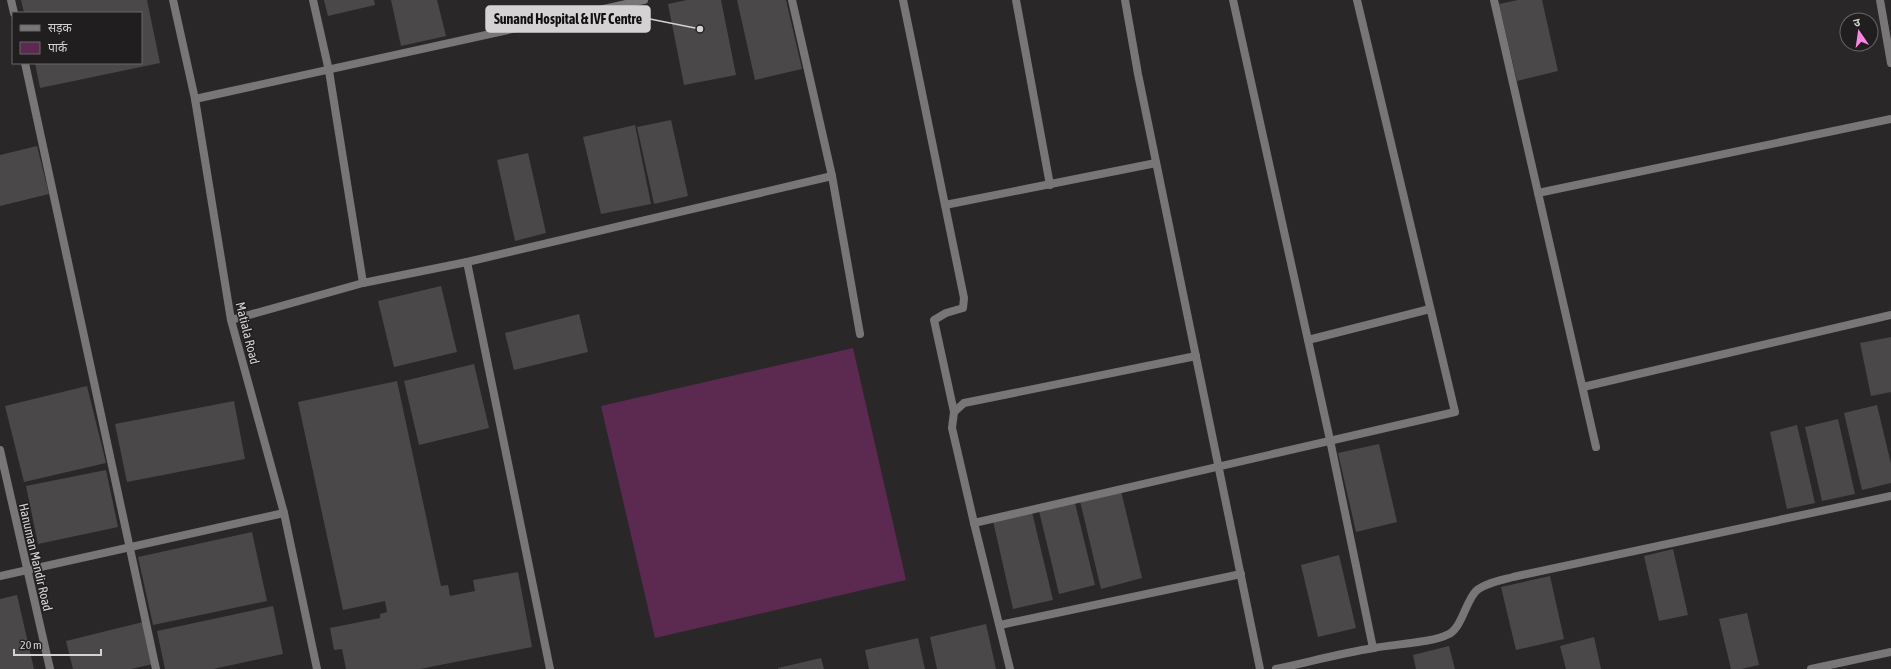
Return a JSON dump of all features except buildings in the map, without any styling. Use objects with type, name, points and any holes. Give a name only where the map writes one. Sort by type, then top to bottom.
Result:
[{"type":"street","points":[[11,0],[14,12]]},
{"type":"street","name":"Matiala Road","points":[[173,0],[195,100],[231,320],[284,513],[317,669]]},
{"type":"street","points":[[313,0],[329,71],[364,283]]},
{"type":"street","points":[[195,100],[644,0]]},
{"type":"street","points":[[792,0],[832,176],[860,334]]},
{"type":"street","points":[[903,0],[964,298],[963,308],[946,313],[934,320],[954,412],[952,428],[1010,669]]},
{"type":"street","points":[[1016,0],[1050,184]]},
{"type":"street","points":[[1125,0],[1156,163],[1260,669]]},
{"type":"street","points":[[1233,0],[1330,440],[1373,648]]},
{"type":"street","points":[[974,523],[1455,412],[1357,0]]},
{"type":"street","points":[[1494,0],[1596,447]]},
{"type":"street","points":[[1880,0],[1891,63]]},
{"type":"street","points":[[25,64],[131,547],[156,669]]},
{"type":"street","points":[[1538,193],[1891,119]]},
{"type":"street","points":[[945,205],[1156,163]]},
{"type":"street","points":[[231,320],[364,283],[467,262],[832,176]]},
{"type":"street","points":[[467,262],[550,669]]},
{"type":"street","points":[[1308,340],[1430,309]]},
{"type":"street","points":[[1582,387],[1891,315]]},
{"type":"street","points":[[954,412],[964,403],[1196,356]]},
{"type":"street","name":"Hanuman Mandir Road","points":[[0,453],[50,669]]},
{"type":"street","points":[[1276,669],[1373,648],[1433,639],[1449,634],[1459,623],[1464,610],[1477,590],[1505,579],[1891,496]]},
{"type":"street","points":[[0,576],[284,513]]},
{"type":"street","points":[[1000,625],[1241,574]]},
{"type":"street","points":[[1810,669],[1891,652]]},
{"type":"green space","points":[[853,348],[906,580],[655,638],[601,406]]},
{"type":"place","name":"Sunand Hospital & IVF Centre","points":[[700,29]]}]
